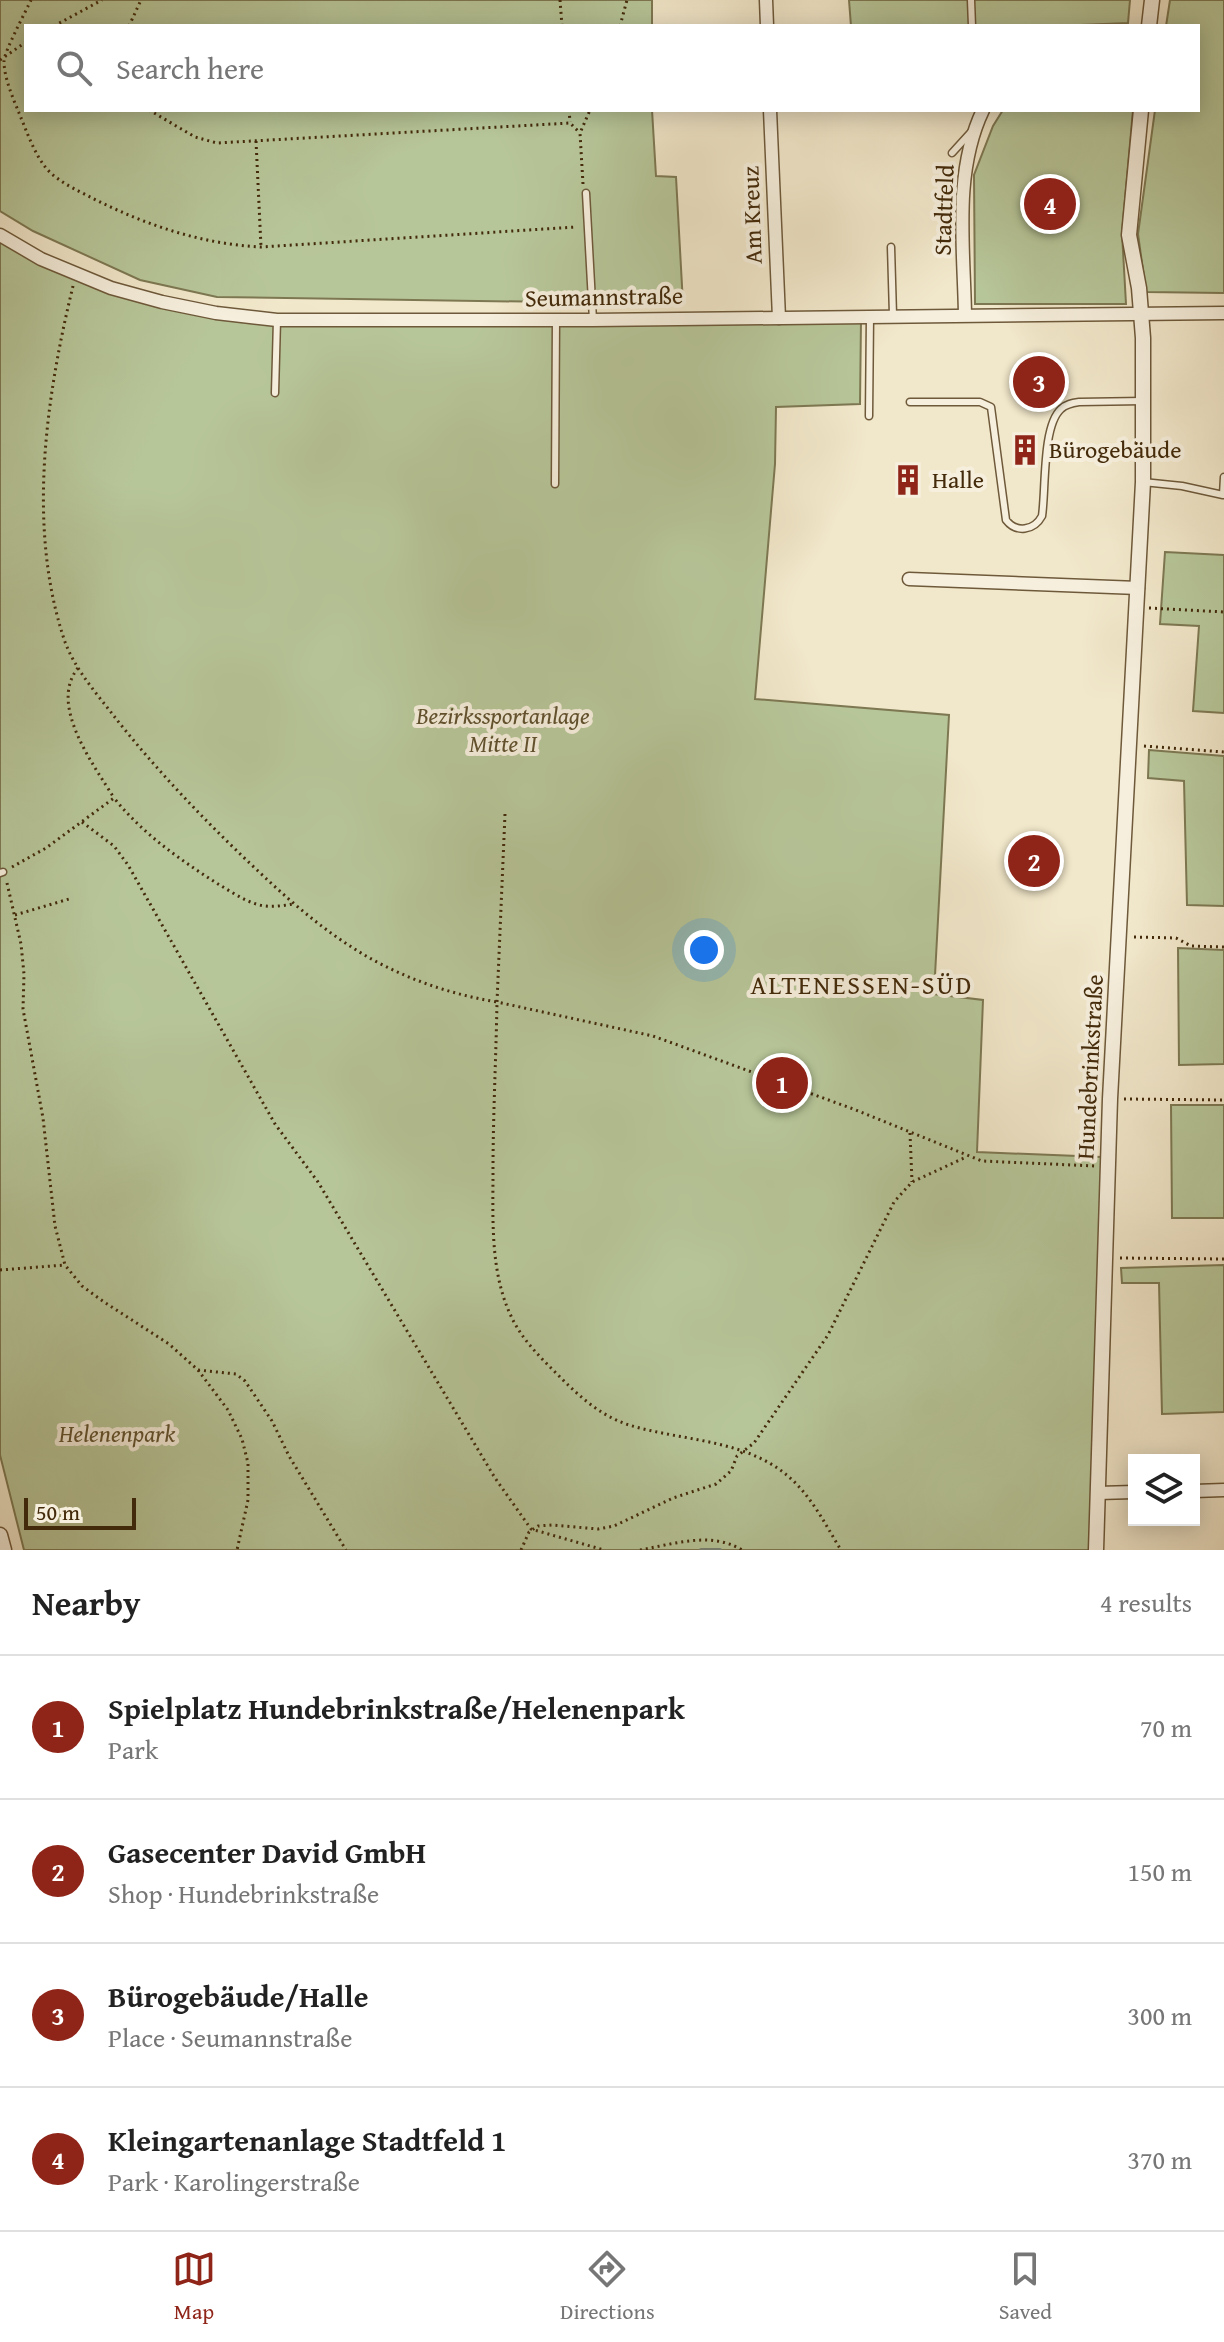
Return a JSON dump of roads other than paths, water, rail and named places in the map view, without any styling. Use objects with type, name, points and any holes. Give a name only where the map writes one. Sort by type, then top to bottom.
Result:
[{"type":"street","points":[[766,0],[767,24]]},
{"type":"street","points":[[1149,24],[1152,0]]},
{"type":"street","name":"Am Kreuz","points":[[770,112],[779,318]]},
{"type":"street","name":"Stadtfeld","points":[[965,315],[964,172],[982,112]]},
{"type":"street","name":"Hundebrinkstraße","points":[[1096,1550],[1107,1166],[1143,482],[1142,314],[1129,235],[1141,112]]},
{"type":"street","name":"Seumannstraße","points":[[0,235],[41,259],[76,274],[162,302],[216,313],[277,320],[1224,313]]},
{"type":"street","points":[[909,579],[1138,588]]},
{"type":"street","points":[[1200,1491],[1224,1490]]},
{"type":"street","points":[[1098,1493],[1128,1492]]},
{"type":"street","points":[[0,1535],[4,1550]]},
{"type":"lane","points":[[971,0],[972,24]]},
{"type":"lane","points":[[952,153],[975,129]]},
{"type":"lane","points":[[586,193],[593,320]]},
{"type":"lane","points":[[891,247],[893,316]]},
{"type":"lane","points":[[869,416],[870,316]]},
{"type":"lane","points":[[275,393],[277,320]]},
{"type":"lane","points":[[555,484],[556,320]]},
{"type":"lane","points":[[910,402],[980,402],[991,407],[1006,520],[1014,527],[1029,528],[1038,523],[1042,516],[1050,433],[1058,411],[1079,402],[1143,401]]},
{"type":"lane","points":[[1143,482],[1224,495],[1224,477]]},
{"type":"waterway","points":[[701,1550],[720,1550]]},
{"type":"place","name":"Kleingartenanlage Stadtfeld 1","points":[[1050,204]]},
{"type":"place","name":"Bürogebäude/Halle","points":[[1039,382]]},
{"type":"place","name":"Bürogebäude","points":[[1025,450]]},
{"type":"place","name":"Halle","points":[[908,480]]},
{"type":"place","name":"Gasecenter David GmbH","points":[[1034,861]]},
{"type":"place","name":"Spielplatz Hundebrinkstraße/Helenenpark","points":[[782,1083]]},
{"type":"district","name":"ALTENESSEN-SÜD","points":[[862,985]]},
{"type":"park label","name":"Bezirkssportanlage Mitte II","points":[[503,730]]},
{"type":"park label","name":"Helenenpark","points":[[117,1434]]}]
